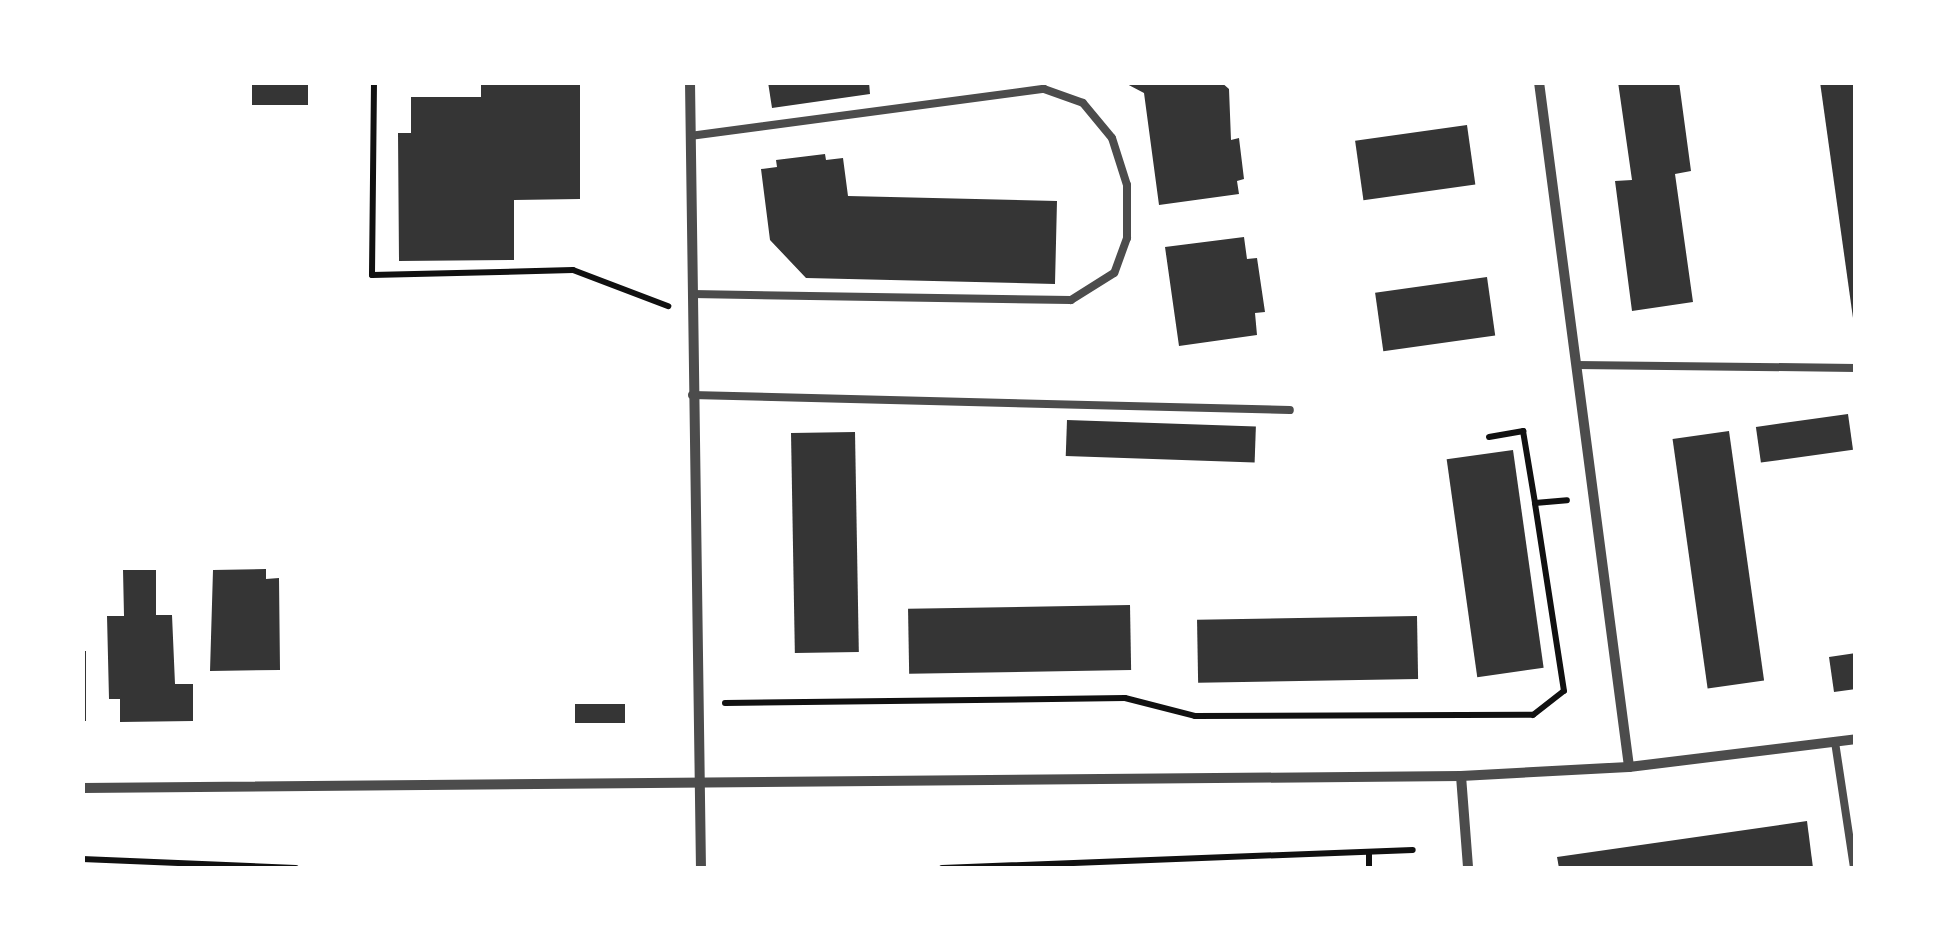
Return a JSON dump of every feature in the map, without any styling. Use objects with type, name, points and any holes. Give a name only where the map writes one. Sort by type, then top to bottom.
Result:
[{"type":"street","points":[[690,82],[701,868]]},
{"type":"street","points":[[1538,82],[1628,767]]},
{"type":"street","points":[[82,788],[1461,776],[1628,767],[1856,739]]},
{"type":"street","points":[[1461,776],[1468,868]]},
{"type":"lane","points":[[690,136],[1044,89],[1084,103],[1112,138],[1127,185],[1127,238],[1114,272],[1071,300],[692,294]]},
{"type":"lane","points":[[1576,365],[1856,368]]},
{"type":"lane","points":[[692,394],[1290,410]]},
{"type":"lane","points":[[1836,742],[1854,868]]},
{"type":"path","points":[[374,82],[372,275],[572,270],[692,316]]},
{"type":"path","points":[[698,703],[1126,698],[1196,716],[1532,715],[1564,691],[1523,431],[1489,436]]},
{"type":"path","points":[[1534,504],[1593,496]]},
{"type":"path","points":[[942,868],[1157,865],[1413,850]]},
{"type":"path","points":[[1369,852],[1370,868]]},
{"type":"path","points":[[82,859],[296,868]]},
{"type":"building","points":[[252,82],[308,82],[308,105],[252,105]]},
{"type":"building","points":[[481,82],[580,82],[580,199],[514,200],[514,260],[399,261],[398,133],[411,133],[411,97],[481,97]]},
{"type":"building","points":[[768,82],[869,82],[870,94],[772,108]]},
{"type":"building","points":[[1123,82],[1221,82],[1229,89],[1231,140],[1239,138],[1244,179],[1237,181],[1239,194],[1159,205],[1144,93]]},
{"type":"building","points":[[1618,82],[1679,82],[1691,171],[1675,174],[1693,302],[1632,311],[1615,181],[1632,180]]},
{"type":"building","points":[[1820,82],[1856,82],[1853,318]]},
{"type":"building","points":[[1467,125],[1475,184],[1363,200],[1355,141]]},
{"type":"building","points":[[825,154],[826,160],[843,158],[848,196],[1057,201],[1055,284],[806,278],[770,240],[761,169],[777,167],[776,160]]},
{"type":"building","points":[[1244,237],[1247,259],[1257,258],[1265,312],[1255,313],[1257,335],[1179,346],[1165,247]]},
{"type":"building","points":[[1487,277],[1495,335],[1383,351],[1375,293]]},
{"type":"building","points":[[1848,414],[1853,450],[1761,463],[1756,427]]},
{"type":"building","points":[[1067,420],[1256,427],[1255,463],[1066,456]]},
{"type":"building","points":[[1729,431],[1764,681],[1708,688],[1673,439]]},
{"type":"building","points":[[855,432],[859,652],[795,653],[791,433]]},
{"type":"building","points":[[1513,450],[1544,668],[1477,677],[1447,459]]},
{"type":"building","points":[[266,569],[266,579],[279,578],[280,670],[210,671],[213,570]]},
{"type":"building","points":[[123,570],[156,570],[156,615],[172,615],[175,684],[193,684],[193,721],[120,722],[120,699],[109,699],[107,616],[124,616]]},
{"type":"building","points":[[1130,605],[1131,670],[909,674],[908,609]]},
{"type":"building","points":[[1417,616],[1418,679],[1198,683],[1197,620]]},
{"type":"building","points":[[82,651],[86,651],[86,721],[82,721]]},
{"type":"building","points":[[1856,653],[1856,689],[1834,692],[1829,657]]},
{"type":"building","points":[[575,704],[625,704],[625,723],[575,723]]},
{"type":"building","points":[[1807,821],[1813,868],[1559,868],[1557,857]]}]
